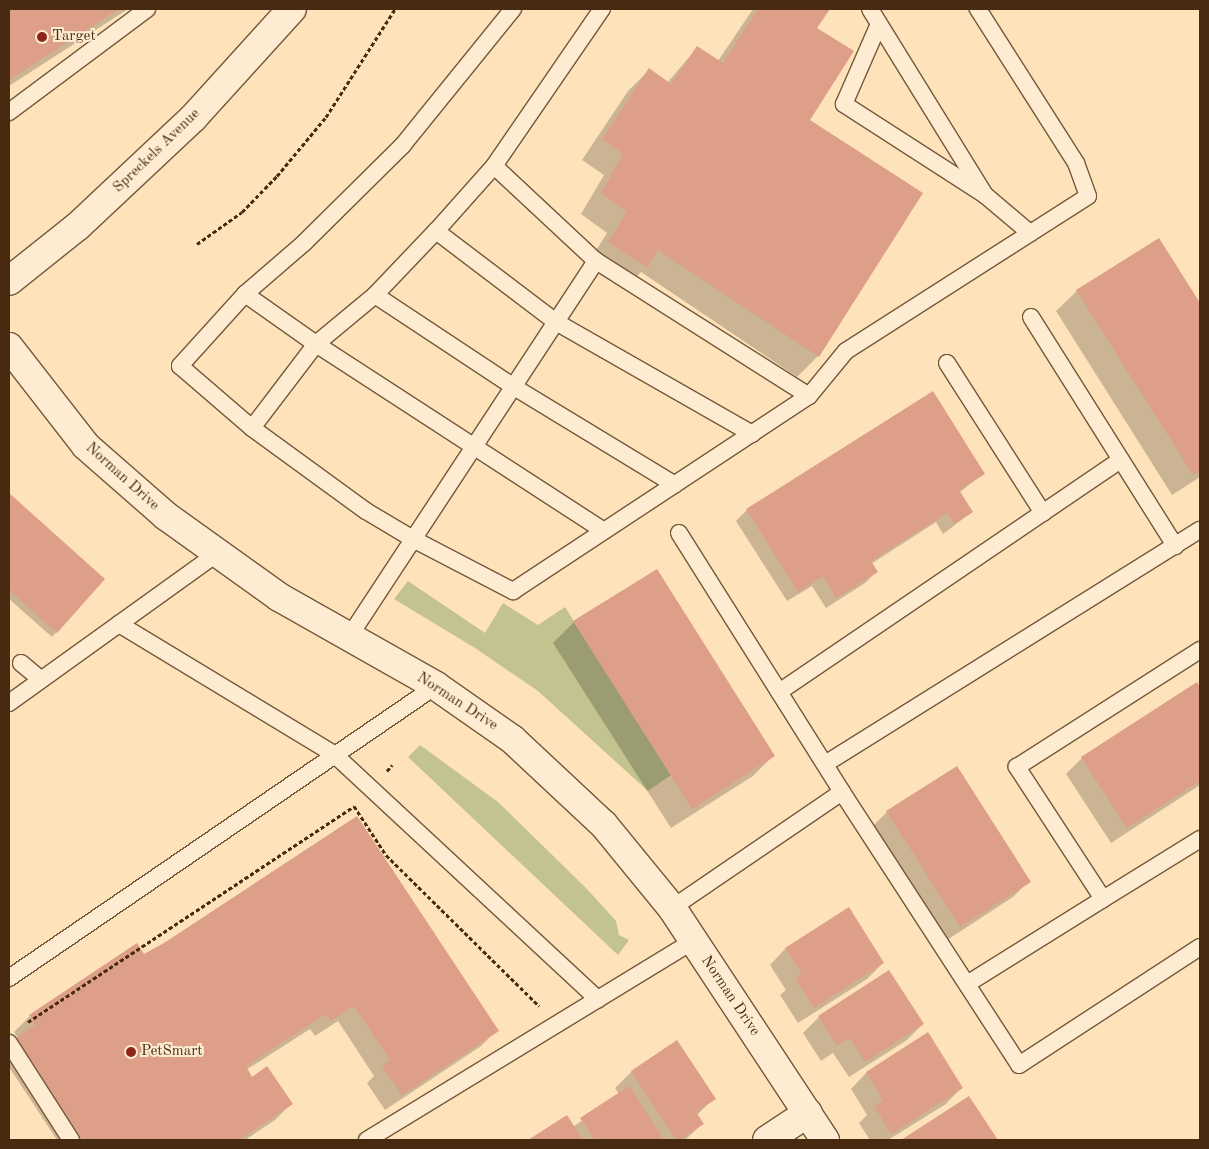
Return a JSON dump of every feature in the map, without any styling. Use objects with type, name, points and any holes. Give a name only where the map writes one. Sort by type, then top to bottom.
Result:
[{"type":"street","name":"Spreckels Avenue","points":[[9,280],[78,226],[193,118],[292,9]]},
{"type":"street","name":"Norman Drive","points":[[9,347],[86,446],[166,516],[279,597],[436,686],[512,739],[604,825],[672,908],[825,1140]]},
{"type":"street","points":[[767,1140],[808,1113]]},
{"type":"lane","points":[[9,112],[147,9]]},
{"type":"lane","points":[[513,9],[403,145],[304,243],[245,294],[180,366],[252,428],[366,511],[413,539],[513,592],[809,396],[846,351],[1088,196],[1076,163],[978,9]]},
{"type":"lane","points":[[252,428],[316,344],[375,295],[494,166],[602,9]]},
{"type":"lane","points":[[870,9],[985,195]]},
{"type":"lane","points":[[879,24],[844,104],[985,195],[1030,233]]},
{"type":"lane","points":[[494,166],[596,261],[809,396]]},
{"type":"lane","points":[[436,231],[556,322],[752,434]]},
{"type":"lane","points":[[349,637],[596,261]]},
{"type":"lane","points":[[245,294],[316,344],[604,531]]},
{"type":"lane","points":[[375,295],[514,387],[675,485]]},
{"type":"lane","points":[[1031,317],[1175,546]]},
{"type":"lane","points":[[947,363],[1043,513]]},
{"type":"lane","points":[[779,692],[1121,460]]},
{"type":"lane","points":[[825,764],[1200,530]]},
{"type":"lane","points":[[679,534],[842,792],[1019,1065],[1200,947]]},
{"type":"lane","points":[[9,703],[218,553]]},
{"type":"lane","points":[[118,624],[336,755],[598,999]]},
{"type":"lane","points":[[1103,900],[1017,767],[1200,650]]},
{"type":"lane","points":[[21,662],[41,680]]},
{"type":"lane","points":[[9,978],[436,686]]},
{"type":"lane","points":[[672,908],[842,792]]},
{"type":"lane","points":[[967,984],[1200,838]]},
{"type":"lane","points":[[367,1140],[693,941]]},
{"type":"lane","points":[[9,1043],[71,1140]]},
{"type":"path","points":[[197,244],[242,212],[283,168],[326,117],[395,9]]},
{"type":"path","points":[[28,1022],[354,806],[386,855],[540,1005],[532,1010]]},
{"type":"green space","points":[[408,581],[485,633],[503,603],[538,625],[565,607],[671,775],[648,791],[538,691],[475,648],[394,599]]},
{"type":"green space","points":[[420,745],[498,802],[587,889],[616,921],[619,935],[629,940],[618,955],[408,757]]},
{"type":"building","name":"Target","points":[[9,9],[119,9],[9,80]]},
{"type":"building","points":[[758,9],[830,9],[817,28],[854,51],[810,120],[923,193],[819,357],[658,250],[647,268],[608,242],[627,212],[601,193],[623,154],[602,139],[649,68],[671,84],[697,46],[723,63]]},
{"type":"building","points":[[1159,238],[1200,303],[1200,471],[1193,475],[1076,290]]},
{"type":"building","points":[[933,391],[985,474],[959,490],[973,512],[954,524],[947,513],[871,561],[878,572],[836,598],[823,576],[798,592],[746,509]]},
{"type":"building","points":[[9,493],[105,579],[57,633],[9,590]]},
{"type":"building","points":[[657,569],[775,756],[692,809],[573,621]]},
{"type":"building","points":[[1197,682],[1200,687],[1200,781],[1127,828],[1081,757]]},
{"type":"building","points":[[957,766],[1031,882],[960,927],[886,811]]},
{"type":"building","points":[[357,816],[499,1031],[402,1095],[382,1066],[390,1060],[354,1006],[331,1021],[326,1014],[246,1066],[252,1077],[267,1066],[293,1104],[239,1140],[83,1140],[16,1038],[35,1025],[29,1015],[137,943],[144,954],[164,943]]},
{"type":"building","points":[[849,907],[884,963],[814,1008],[795,978],[802,974],[785,948]]},
{"type":"building","points":[[889,970],[924,1024],[865,1062],[850,1038],[837,1046],[818,1016]]},
{"type":"building","points":[[928,1032],[963,1088],[891,1134],[874,1106],[883,1100],[866,1072]]},
{"type":"building","points":[[677,1040],[716,1099],[696,1112],[704,1124],[679,1140],[676,1140],[631,1071]]},
{"type":"building","points":[[629,1086],[664,1140],[595,1140],[580,1118]]},
{"type":"building","points":[[969,1096],[998,1140],[901,1140]]},
{"type":"building","points":[[567,1115],[583,1140],[528,1140]]},
{"type":"place","name":"Target","points":[[42,37]]},
{"type":"place","name":"PetSmart","points":[[131,1052]]}]
